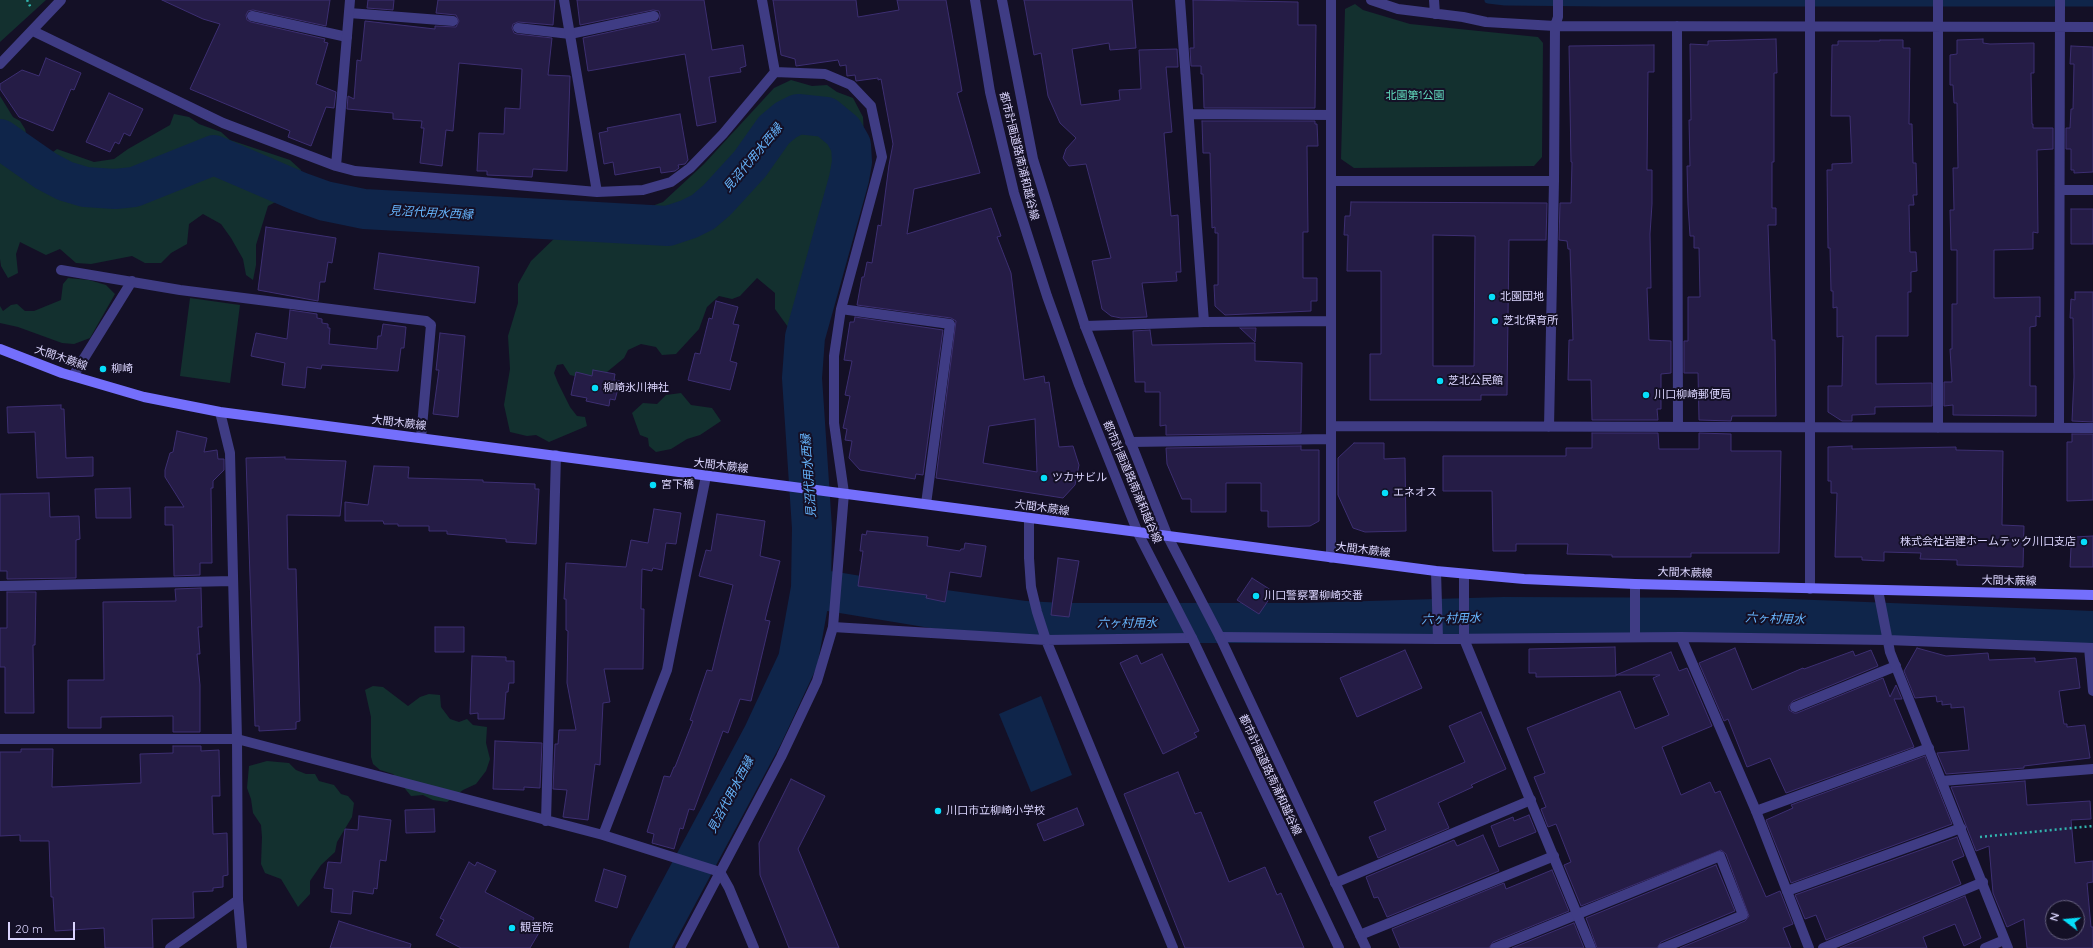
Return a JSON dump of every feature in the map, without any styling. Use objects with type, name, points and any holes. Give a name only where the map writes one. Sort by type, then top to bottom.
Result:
[{"type":"main road","name":"大間木蕨線","points":[[0,349],[73,376],[144,397],[220,412],[844,493],[1029,519],[1436,571],[1635,584],[2093,595]]},
{"type":"street","points":[[0,64],[61,0]]},
{"type":"street","points":[[336,166],[350,0]]},
{"type":"street","points":[[564,0],[597,192]]},
{"type":"street","points":[[762,0],[775,72]]},
{"type":"street","name":"都市計画道路南浦和越谷線","points":[[975,0],[990,92],[1014,193],[1047,296],[1071,362],[1138,533],[1192,638],[1339,948]]},
{"type":"street","name":"都市計画道路南浦和越谷線","points":[[1002,0],[1033,159],[1085,326],[1168,536],[1220,637],[1366,948]]},
{"type":"street","points":[[1180,0],[1204,322]]},
{"type":"street","points":[[1331,0],[1331,558]]},
{"type":"street","points":[[1371,0],[1398,9],[1434,6],[1463,17],[1486,22],[1556,21],[1677,26],[2093,27]]},
{"type":"street","points":[[1549,427],[1556,21],[1558,0]]},
{"type":"street","points":[[1810,0],[1810,589]]},
{"type":"street","points":[[1938,0],[1938,428]]},
{"type":"street","points":[[2059,428],[2060,0]]},
{"type":"street","points":[[349,13],[452,21]]},
{"type":"street","points":[[252,16],[347,37]]},
{"type":"street","points":[[518,28],[570,34],[654,16]]},
{"type":"street","points":[[1677,26],[1678,427]]},
{"type":"street","points":[[33,30],[223,123],[336,166],[355,171],[597,192],[643,190],[671,182],[690,168],[723,134],[775,72]]},
{"type":"street","points":[[680,948],[717,871],[802,716],[817,681],[833,627],[836,603],[844,493],[834,423],[834,356],[842,309],[882,157],[872,106],[851,85],[825,74],[775,72]]},
{"type":"street","points":[[1189,114],[1331,114]]},
{"type":"street","points":[[1331,181],[1554,181]]},
{"type":"street","points":[[2060,190],[2093,190]]},
{"type":"street","points":[[61,270],[180,290],[426,321],[430,325],[421,438]]},
{"type":"street","points":[[73,376],[132,282]]},
{"type":"street","points":[[842,309],[950,324],[926,504]]},
{"type":"street","points":[[1085,326],[1204,322],[1331,322]]},
{"type":"street","points":[[220,412],[230,453],[237,738],[238,900],[242,948]]},
{"type":"street","points":[[1331,426],[2093,428]]},
{"type":"street","points":[[1130,442],[1331,439]]},
{"type":"street","points":[[546,821],[556,455]]},
{"type":"street","points":[[603,835],[668,670],[706,476]]},
{"type":"street","points":[[1029,519],[1029,565],[1031,587],[1044,635],[1173,948]]},
{"type":"street","points":[[1436,571],[1438,639]]},
{"type":"street","points":[[1464,574],[1464,639],[1591,948]]},
{"type":"street","points":[[0,586],[233,581]]},
{"type":"street","points":[[1635,584],[1635,637]]},
{"type":"street","points":[[1878,590],[1888,640],[1896,666],[1983,882],[2006,944],[1985,948]]},
{"type":"street","points":[[833,627],[1044,635],[1192,638]]},
{"type":"street","points":[[1220,637],[1438,639],[1681,637],[1888,640],[2091,648],[2093,691]]},
{"type":"street","points":[[1681,637],[1756,811],[1809,948]]},
{"type":"street","points":[[1795,707],[1896,666]]},
{"type":"street","points":[[0,739],[237,738],[603,835],[717,871],[729,888],[754,948]]},
{"type":"street","points":[[1756,811],[1929,748]]},
{"type":"street","points":[[1942,781],[2093,769]]},
{"type":"street","points":[[1335,883],[1531,800]]},
{"type":"street","points":[[1787,891],[1961,828]]},
{"type":"street","points":[[1360,936],[1554,856]]},
{"type":"street","points":[[1494,948],[1720,856],[1743,915],[1663,948]]},
{"type":"street","points":[[1824,948],[1983,882]]},
{"type":"street","points":[[170,948],[238,900]]},
{"type":"path","points":[[1965,838],[2093,826]]},
{"type":"green space","points":[[0,0],[46,0],[0,42]]},
{"type":"green space","name":"北園第1公園","points":[[1355,4],[1363,10],[1410,24],[1538,37],[1543,43],[1542,157],[1534,166],[1354,168],[1341,159],[1345,9]]},
{"type":"green space","points":[[791,80],[812,86],[827,85],[837,92],[853,98],[863,117],[865,155],[850,207],[833,285],[818,319],[816,335],[811,342],[794,343],[788,327],[775,309],[775,293],[757,278],[740,296],[732,299],[719,296],[707,307],[699,329],[676,354],[662,355],[656,347],[641,344],[628,350],[624,358],[596,381],[570,375],[563,364],[557,365],[554,373],[558,383],[570,407],[577,416],[585,417],[587,426],[549,442],[536,435],[527,436],[510,432],[504,405],[510,369],[508,336],[518,303],[518,284],[531,261],[559,234],[575,212],[597,205],[617,212],[641,210],[663,202],[704,164],[774,88]]},
{"type":"green space","points":[[0,96],[13,117],[20,121],[25,129],[30,149],[35,157],[46,157],[57,149],[94,162],[114,159],[128,149],[170,125],[174,114],[189,117],[199,124],[221,132],[230,140],[290,160],[301,170],[299,179],[283,198],[268,206],[256,245],[256,265],[253,280],[246,275],[243,259],[221,224],[203,214],[189,224],[187,244],[171,253],[161,263],[145,263],[132,256],[91,264],[76,263],[60,249],[46,255],[20,242],[16,254],[18,273],[8,278],[1,266],[0,259]]},
{"type":"green space","points":[[68,278],[89,280],[106,285],[115,294],[90,338],[74,344],[62,343],[18,327],[0,323],[0,306],[3,311],[11,305],[17,304],[25,311],[34,311],[61,300],[63,284]]},
{"type":"green space","points":[[190,298],[240,305],[230,383],[180,376]]},
{"type":"green space","points":[[681,393],[691,405],[712,408],[721,421],[700,435],[687,439],[671,449],[656,452],[649,446],[648,438],[640,435],[632,413],[643,403],[657,404],[666,395]]},
{"type":"green space","points":[[373,686],[383,687],[408,706],[420,697],[429,694],[440,695],[441,707],[450,719],[459,722],[467,719],[473,725],[487,727],[486,743],[490,759],[486,771],[476,784],[463,790],[447,802],[433,800],[423,795],[411,796],[393,774],[380,770],[373,764],[371,757],[371,717],[365,690]]},
{"type":"green space","points":[[267,761],[289,763],[296,770],[306,774],[315,774],[319,781],[334,785],[341,794],[348,796],[354,803],[352,817],[337,842],[335,852],[321,865],[310,881],[310,894],[298,907],[281,879],[265,873],[261,864],[261,825],[253,813],[251,799],[247,788],[249,766]]},
{"type":"water","points":[[1041,696],[1072,775],[1031,792],[999,714]]},
{"type":"building","points":[[162,0],[330,0],[326,26],[253,10],[248,11],[246,15],[247,20],[251,22],[325,39],[324,42],[328,43],[316,84],[336,92],[334,108],[326,107],[311,146],[288,137],[290,131],[190,89],[220,24],[203,19]]},
{"type":"building","points":[[368,0],[394,0],[393,10],[367,8]]},
{"type":"building","points":[[438,0],[555,0],[553,25],[518,22],[513,24],[512,28],[514,33],[517,34],[552,38],[548,75],[570,76],[567,171],[533,169],[532,177],[487,175],[487,171],[477,171],[479,133],[504,134],[505,108],[520,109],[522,69],[459,63],[453,131],[446,130],[442,166],[420,163],[424,128],[421,128],[422,121],[393,119],[393,113],[347,109],[348,96],[354,99],[357,60],[361,61],[365,21],[435,29],[435,26],[456,27],[459,21],[456,15],[436,13]]},
{"type":"building","points":[[577,0],[704,0],[712,50],[743,45],[746,66],[740,68],[741,72],[709,77],[716,122],[697,126],[685,54],[588,71],[583,38],[659,21],[660,15],[659,11],[653,10],[580,25]]},
{"type":"building","points":[[773,0],[856,0],[858,17],[899,10],[897,0],[946,0],[962,91],[957,93],[980,173],[914,189],[907,234],[991,208],[1001,236],[997,237],[1011,273],[1024,380],[1044,376],[1045,383],[1049,382],[1059,447],[1073,446],[1079,465],[1075,485],[1063,498],[936,478],[956,321],[951,318],[857,305],[862,277],[864,277],[867,262],[872,263],[878,225],[881,226],[893,144],[881,79],[878,80],[878,78],[856,81],[855,75],[847,76],[846,65],[840,66],[838,60],[796,66],[795,59],[781,55]],"holes":[[[1035,419],[1037,472],[983,463],[989,426]]]},
{"type":"building","points":[[1024,0],[1132,0],[1136,48],[1110,50],[1109,43],[1072,49],[1081,105],[1120,100],[1119,90],[1141,89],[1139,50],[1177,49],[1178,67],[1166,67],[1172,132],[1164,133],[1171,216],[1178,215],[1181,272],[1176,272],[1177,281],[1142,283],[1147,317],[1121,318],[1111,316],[1102,309],[1092,261],[1111,258],[1086,164],[1069,166],[1063,158],[1066,149],[1076,138],[1060,123],[1048,96],[1041,53],[1034,55]]},
{"type":"building","points":[[1193,0],[1298,2],[1298,25],[1316,25],[1315,108],[1204,108],[1203,74],[1201,74],[1201,66],[1191,66],[1190,48],[1194,48]]},
{"type":"building","points":[[1776,39],[1777,73],[1774,73],[1774,162],[1772,162],[1772,208],[1776,208],[1776,225],[1768,225],[1772,340],[1775,340],[1776,416],[1732,416],[1731,421],[1699,420],[1698,373],[1684,373],[1684,341],[1688,341],[1688,297],[1700,297],[1699,248],[1694,248],[1694,236],[1690,236],[1688,205],[1687,166],[1690,166],[1689,120],[1691,120],[1690,44],[1708,45],[1708,41]]},
{"type":"building","points":[[1983,39],[1983,43],[1990,44],[2034,43],[2034,73],[2031,73],[2032,124],[2033,128],[2053,128],[2053,149],[2037,150],[2038,233],[2033,232],[2033,249],[1994,250],[1994,298],[2040,297],[2040,317],[2036,316],[2036,326],[2030,327],[2030,386],[2036,386],[2036,416],[1953,415],[1953,405],[1944,406],[1944,382],[1952,382],[1950,349],[1952,349],[1952,304],[1957,304],[1957,250],[1951,250],[1950,210],[1954,210],[1953,168],[1958,168],[1957,103],[1954,103],[1953,85],[1950,85],[1950,55],[1957,54],[1957,40]]},
{"type":"building","points":[[1903,40],[1903,48],[1910,48],[1909,124],[1912,124],[1913,163],[1916,163],[1917,195],[1913,195],[1914,205],[1909,205],[1910,252],[1916,252],[1917,271],[1911,272],[1911,292],[1908,292],[1908,336],[1876,336],[1876,384],[1932,383],[1932,406],[1875,407],[1875,414],[1852,415],[1852,421],[1842,421],[1828,412],[1828,386],[1842,386],[1843,336],[1837,337],[1837,307],[1833,308],[1833,291],[1831,291],[1830,248],[1828,248],[1827,170],[1832,170],[1832,164],[1852,163],[1850,116],[1831,116],[1832,45],[1838,45],[1838,41]]},
{"type":"building","points":[[1654,45],[1654,72],[1648,72],[1647,170],[1652,170],[1650,234],[1651,288],[1647,288],[1649,340],[1671,341],[1671,373],[1661,374],[1661,409],[1657,409],[1658,420],[1592,420],[1591,380],[1568,380],[1569,340],[1573,340],[1570,249],[1568,249],[1567,241],[1559,240],[1560,203],[1571,203],[1572,162],[1569,46]]},
{"type":"building","points":[[2071,46],[2093,47],[2093,172],[2074,173],[2074,170],[2071,170],[2071,149],[2066,149],[2066,128],[2070,128],[2071,109],[2073,109],[2074,64],[2070,64]]},
{"type":"building","points":[[46,58],[81,73],[74,90],[71,89],[53,131],[19,117],[0,89],[0,84],[22,70],[39,76]]},
{"type":"building","points":[[109,93],[143,109],[130,136],[124,133],[119,144],[115,142],[110,152],[86,142]]},
{"type":"building","points":[[680,114],[688,160],[685,164],[678,165],[679,168],[675,171],[661,173],[660,167],[615,175],[613,162],[604,164],[599,133],[608,131],[607,128]]},
{"type":"building","points":[[1202,121],[1315,121],[1315,124],[1317,124],[1318,146],[1307,146],[1308,232],[1303,232],[1303,278],[1317,278],[1317,301],[1311,301],[1311,311],[1225,315],[1215,306],[1214,285],[1218,285],[1218,233],[1215,233],[1215,227],[1212,228],[1210,153],[1203,153]]},
{"type":"building","name":"北園団地","points":[[1351,202],[1547,203],[1546,240],[1509,240],[1507,395],[1481,395],[1481,400],[1370,400],[1370,354],[1381,354],[1381,271],[1347,271],[1348,235],[1344,235],[1345,216],[1350,216]],"holes":[[[1433,235],[1475,236],[1474,366],[1433,366]]]},
{"type":"building","points":[[2071,209],[2093,209],[2093,244],[2071,244]]},
{"type":"building","points":[[266,227],[336,238],[332,263],[328,262],[325,282],[320,282],[318,301],[258,290]]},
{"type":"building","points":[[379,253],[479,267],[475,303],[374,289]]},
{"type":"building","points":[[2075,292],[2093,292],[2093,422],[2072,421],[2074,377],[2073,318],[2070,318],[2071,299],[2075,300]]},
{"type":"building","points":[[716,301],[738,307],[733,324],[739,325],[730,361],[737,363],[730,390],[688,380],[695,353],[700,354],[709,318],[712,319]]},
{"type":"building","points":[[290,310],[317,314],[317,318],[322,319],[322,323],[328,324],[328,328],[330,328],[329,344],[377,349],[378,336],[381,336],[383,324],[406,327],[404,348],[401,348],[398,371],[322,365],[321,369],[307,367],[305,388],[282,385],[285,363],[251,356],[256,333],[287,339]]},
{"type":"building","points":[[855,317],[943,330],[923,475],[916,474],[915,479],[860,470],[849,458],[852,441],[845,440],[847,429],[843,428],[850,396],[845,395],[852,361],[844,360],[850,322],[854,322]]},
{"type":"building","points":[[1240,328],[1256,328],[1255,342]]},
{"type":"building","points":[[1150,330],[1152,345],[1255,343],[1255,361],[1302,363],[1301,433],[1166,435],[1166,425],[1160,426],[1160,392],[1145,392],[1145,382],[1135,382],[1133,331]]},
{"type":"building","points":[[440,333],[465,336],[458,417],[433,414],[439,370],[436,370]]},
{"type":"building","name":"柳崎氷川神社","points":[[593,370],[615,374],[614,380],[620,381],[615,400],[610,399],[609,406],[586,401],[587,398],[571,395],[576,372],[592,376]]},
{"type":"building","points":[[61,405],[61,409],[64,409],[66,458],[93,457],[93,476],[37,478],[35,432],[8,433],[7,407]]},
{"type":"building","points":[[177,431],[207,438],[204,452],[217,450],[218,459],[224,459],[224,470],[213,481],[213,488],[211,488],[212,563],[200,563],[200,575],[174,576],[173,525],[165,525],[165,507],[184,507],[165,477],[165,470],[170,453],[173,452]]},
{"type":"building","points":[[1592,433],[1658,433],[1659,449],[1699,449],[1699,433],[1731,434],[1731,451],[1781,451],[1779,553],[1691,553],[1691,557],[1612,557],[1612,555],[1567,554],[1568,544],[1516,544],[1516,551],[1493,551],[1492,491],[1443,491],[1443,456],[1566,456],[1566,448],[1592,448]]},
{"type":"building","points":[[2072,434],[2093,434],[2093,500],[2067,501],[2067,442],[2072,442]]},
{"type":"building","points":[[1354,443],[1384,443],[1384,459],[1405,458],[1406,531],[1365,532],[1353,528],[1338,495],[1338,458]]},
{"type":"building","points":[[1301,446],[1301,450],[1319,450],[1319,521],[1310,526],[1268,527],[1268,511],[1261,511],[1261,483],[1226,483],[1226,512],[1191,512],[1191,499],[1182,499],[1167,464],[1166,448]]},
{"type":"building","points":[[1852,446],[1852,449],[1956,447],[1956,450],[2003,451],[2002,525],[2024,526],[2023,567],[1957,565],[1957,560],[1920,559],[1921,553],[1884,552],[1884,561],[1862,560],[1862,557],[1835,557],[1837,493],[1831,493],[1831,481],[1828,481],[1828,447]]},
{"type":"building","points":[[285,457],[285,459],[346,461],[340,516],[287,515],[288,569],[296,569],[300,721],[296,722],[296,729],[259,731],[259,726],[255,726],[246,458]]},
{"type":"building","points":[[374,466],[409,467],[408,478],[483,480],[483,482],[535,484],[535,489],[539,489],[536,544],[506,542],[506,539],[447,534],[447,531],[429,531],[429,526],[398,526],[398,524],[384,524],[383,521],[345,521],[345,502],[368,505]]},
{"type":"building","points":[[130,488],[131,518],[96,518],[95,489]]},
{"type":"building","points":[[49,493],[50,517],[79,516],[80,539],[76,540],[76,578],[7,579],[7,571],[0,571],[0,494]]},
{"type":"building","points":[[654,509],[681,513],[676,544],[666,543],[662,570],[653,568],[652,571],[642,569],[641,609],[644,609],[643,669],[604,669],[610,702],[603,703],[600,765],[595,764],[588,820],[563,817],[567,790],[553,789],[555,744],[558,744],[559,730],[576,730],[567,683],[568,631],[566,630],[566,599],[564,599],[566,563],[626,567],[631,540],[648,543]]},
{"type":"building","points":[[717,514],[765,521],[760,556],[780,561],[765,620],[770,621],[751,701],[740,699],[728,733],[723,731],[694,810],[689,809],[683,829],[680,828],[674,849],[652,843],[654,834],[647,832],[664,776],[670,777],[675,767],[693,721],[690,720],[707,670],[712,671],[733,585],[699,576],[706,550],[711,551]]},
{"type":"building","points":[[867,531],[928,537],[927,546],[960,551],[961,549],[964,549],[965,543],[986,546],[981,577],[950,572],[945,602],[926,598],[927,595],[858,586],[863,551],[860,551],[862,534],[866,535]]},
{"type":"building","name":"株式会社岩建ホームテック川口支店","points":[[2093,536],[2093,567],[2070,567],[2071,547],[2075,547],[2075,537]]},
{"type":"building","points":[[1058,558],[1079,561],[1069,617],[1051,615]]},
{"type":"building","points":[[1252,578],[1274,592],[1259,614],[1237,600]]},
{"type":"building","points":[[201,588],[202,627],[198,627],[200,654],[197,654],[200,685],[200,732],[173,732],[173,716],[101,717],[101,728],[68,728],[68,680],[104,680],[103,602],[176,601],[175,589]]},
{"type":"building","points":[[7,592],[36,592],[35,645],[33,645],[34,713],[5,713],[5,667],[0,667],[0,628],[7,628]]},
{"type":"building","points":[[435,627],[464,627],[464,652],[435,652]]},
{"type":"building","points":[[1615,647],[1616,676],[1536,677],[1536,673],[1529,673],[1529,649]]},
{"type":"building","points":[[1735,648],[1752,690],[1803,668],[1804,669],[1853,651],[1855,656],[1871,650],[1878,666],[1793,701],[1789,706],[1789,710],[1797,713],[1883,678],[1890,697],[1896,685],[1902,699],[1894,699],[1914,747],[1786,793],[1770,758],[1747,767],[1728,719],[1724,721],[1699,663]]},
{"type":"building","points":[[1917,648],[1946,656],[1988,653],[1989,660],[2035,658],[2035,662],[2076,658],[2080,688],[2059,691],[2064,724],[2067,724],[2067,727],[2085,725],[2090,758],[2024,766],[2024,768],[1946,774],[1937,753],[1969,750],[1964,707],[1951,708],[1951,704],[1942,705],[1942,701],[1937,702],[1936,696],[1915,698],[1904,671]]},
{"type":"building","points":[[1405,650],[1422,688],[1357,717],[1340,678]]},
{"type":"building","points":[[1671,652],[1679,671],[1687,668],[1712,726],[1662,747],[1681,795],[1710,782],[1715,793],[1720,791],[1766,897],[1780,891],[1793,924],[1783,928],[1791,948],[1680,948],[1745,921],[1749,916],[1726,854],[1721,850],[1581,906],[1564,865],[1571,862],[1556,824],[1548,827],[1541,809],[1546,807],[1534,777],[1545,773],[1527,728],[1620,691],[1635,729],[1669,715],[1653,678],[1660,675],[1616,675]]},
{"type":"building","points":[[1162,654],[1199,731],[1194,733],[1197,737],[1163,754],[1120,663],[1137,655],[1141,664]]},
{"type":"building","points":[[472,656],[506,657],[506,661],[514,661],[514,683],[509,683],[508,692],[506,692],[504,719],[478,719],[478,713],[470,714]]},
{"type":"building","points":[[1481,712],[1506,769],[1471,785],[1473,787],[1438,803],[1449,828],[1378,858],[1369,837],[1386,830],[1374,802],[1465,762],[1449,726]]},
{"type":"building","points":[[495,741],[542,743],[540,788],[524,787],[524,790],[493,789]]},
{"type":"building","points":[[173,746],[201,746],[201,751],[219,750],[220,796],[212,796],[213,834],[227,833],[228,875],[223,876],[223,887],[213,888],[213,891],[193,892],[194,918],[152,919],[153,948],[105,948],[104,928],[55,931],[53,897],[51,897],[49,841],[20,841],[20,835],[0,836],[0,752],[21,752],[21,749],[53,749],[52,787],[141,783],[140,754],[173,753]]},
{"type":"building","points":[[1925,756],[1952,824],[1791,883],[1766,820],[1793,808],[1791,805]]},
{"type":"building","points":[[1178,772],[1195,814],[1201,812],[1229,882],[1265,867],[1277,895],[1281,893],[1304,948],[1185,948],[1124,794]]},
{"type":"building","points":[[791,779],[825,796],[798,849],[839,948],[789,948],[760,875],[759,843]]},
{"type":"building","points":[[2025,781],[2027,805],[2090,801],[2091,819],[2071,820],[2075,863],[2093,861],[2093,882],[2087,883],[2091,927],[2093,927],[2093,948],[2027,948],[2024,919],[2007,927],[1993,893],[1989,846],[1976,851],[1951,787]]},
{"type":"building","points":[[1077,808],[1084,825],[1044,841],[1037,824]]},
{"type":"building","points":[[434,809],[435,832],[406,833],[405,810]]},
{"type":"building","points":[[1529,815],[1536,832],[1499,847],[1491,826],[1513,817],[1514,821]]},
{"type":"building","points":[[359,816],[391,820],[386,861],[380,860],[377,889],[374,888],[373,894],[353,891],[351,914],[331,912],[333,889],[324,888],[328,862],[341,863],[345,829],[358,830]]},
{"type":"building","points":[[1483,835],[1499,871],[1387,917],[1378,897],[1374,898],[1366,877],[1454,840],[1457,846]]},
{"type":"building","points":[[1957,837],[1964,856],[1952,861],[1961,884],[1826,940],[1816,915],[1805,919],[1795,895]]},
{"type":"building","points":[[469,862],[475,866],[477,862],[496,871],[485,892],[534,918],[530,926],[540,931],[530,948],[461,948],[436,935],[444,920],[440,918]]},
{"type":"building","points":[[1716,865],[1735,911],[1661,942],[1657,948],[1597,948],[1586,918]]},
{"type":"building","points":[[604,869],[626,876],[617,908],[595,901]]},
{"type":"building","points":[[1552,870],[1569,911],[1493,942],[1489,948],[1400,948],[1392,929],[1504,883],[1506,889]]},
{"type":"building","points":[[1965,896],[1981,938],[1964,946],[1955,924],[1923,937],[1927,948],[1840,948]]},
{"type":"building","points":[[339,921],[411,944],[410,948],[330,948]]},
{"type":"building","points":[[1574,923],[1584,948],[1512,948]]},
{"type":"waterway","points":[[1488,0],[1505,2],[1603,3],[2093,3]]},
{"type":"waterway","name":"見沼代用水西縁","points":[[0,139],[46,171],[65,181],[85,187],[115,189],[134,187],[214,155],[300,192],[325,201],[364,209],[668,226],[689,219],[703,212],[717,200],[750,164],[774,130],[786,120],[798,114],[826,117],[843,131],[851,145],[852,162],[849,179],[805,337],[802,378],[812,528],[811,588],[798,660],[763,735],[649,948]]},
{"type":"waterway","name":"六ヶ村用水","points":[[811,588],[938,609],[1025,621],[1062,623],[1302,623],[1504,617],[1764,618],[2093,631]]},
{"type":"place","name":"北園団地","points":[[1492,297]]},
{"type":"place","name":"芝北保育所","points":[[1495,321]]},
{"type":"place","name":"柳崎","points":[[103,369]]},
{"type":"place","name":"芝北公民館","points":[[1440,381]]},
{"type":"place","name":"柳崎氷川神社","points":[[595,388]]},
{"type":"place","name":"川口柳崎郵便局","points":[[1646,395]]},
{"type":"place","name":"ツカサビル","points":[[1044,478]]},
{"type":"place","name":"宮下橋","points":[[653,485]]},
{"type":"place","name":"エネオス","points":[[1385,493]]},
{"type":"place","name":"株式会社岩建ホームテック川口支店","points":[[2084,542]]},
{"type":"place","name":"川口警察署柳崎交番","points":[[1256,596]]},
{"type":"place","name":"川口市立柳崎小学校","points":[[938,811]]},
{"type":"place","name":"観音院","points":[[512,928]]}]
